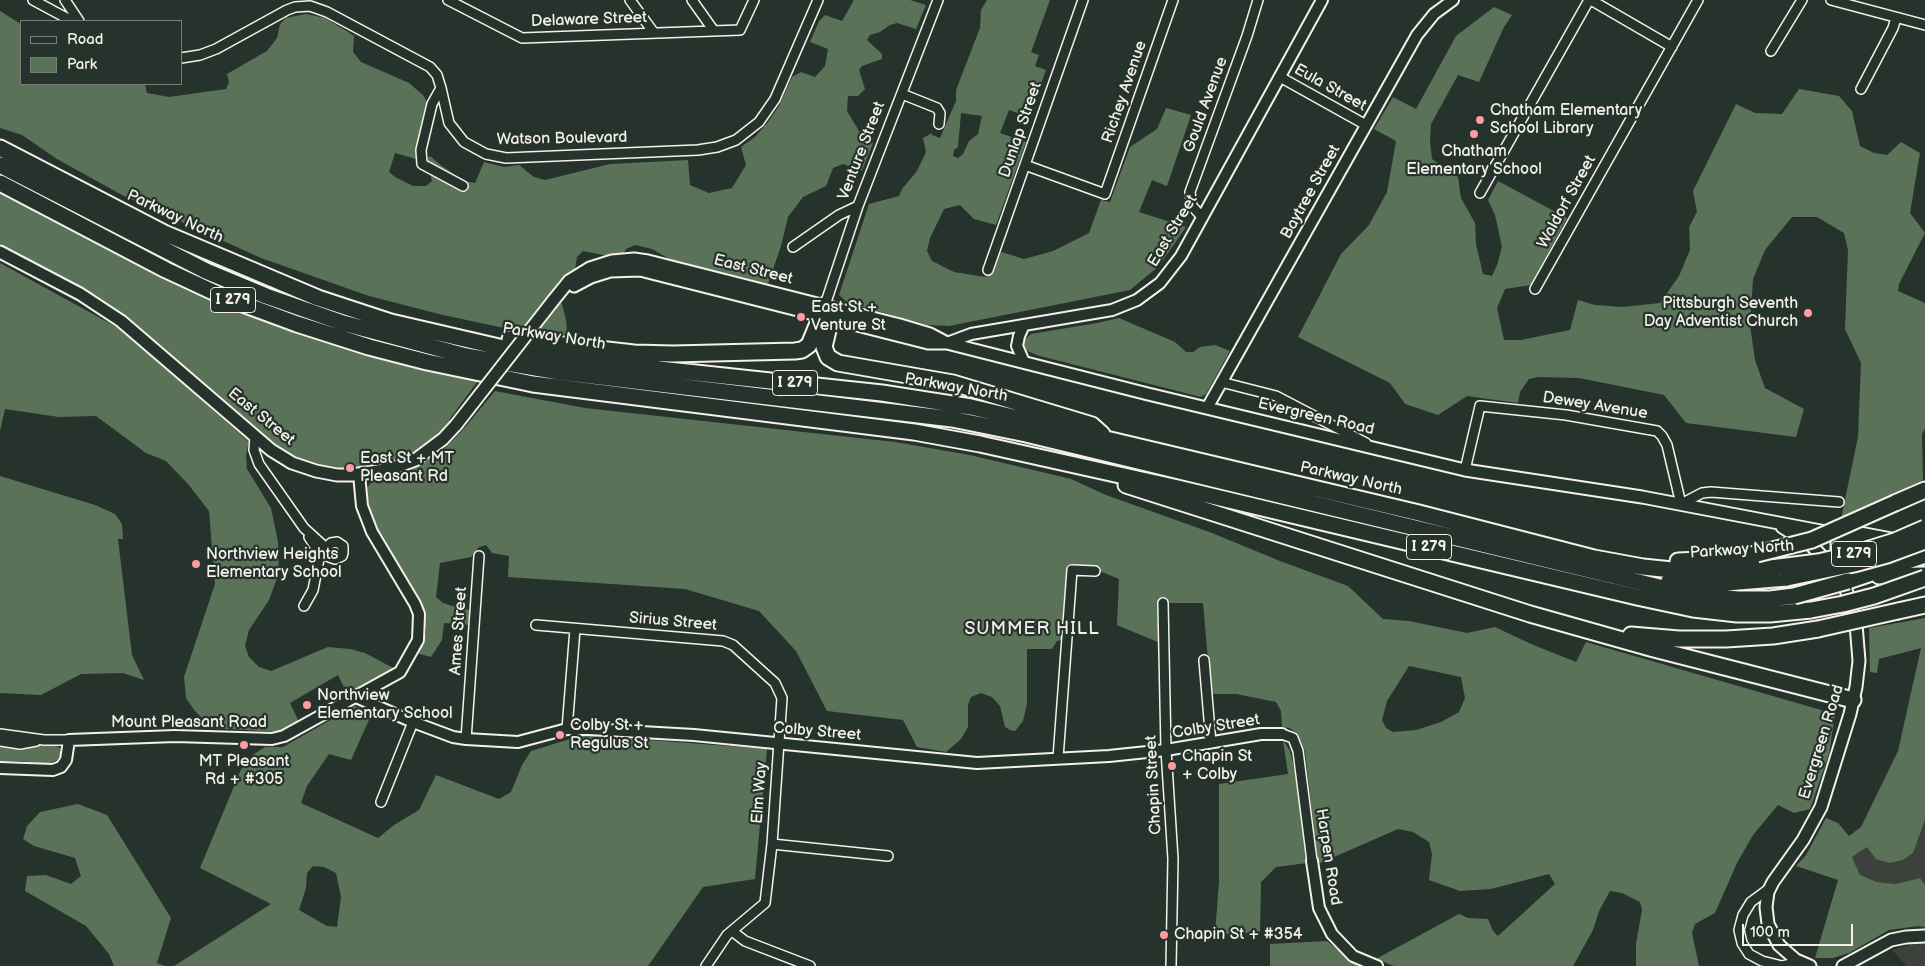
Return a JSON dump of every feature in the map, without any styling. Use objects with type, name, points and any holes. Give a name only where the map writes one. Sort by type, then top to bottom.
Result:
[{"type":"highway","name":"Parkway North","points":[[0,148],[164,233],[318,298],[391,322],[548,357],[930,399],[1014,416],[1419,513],[1594,558],[1682,571],[1783,573],[1895,541],[1925,528]]},
{"type":"highway","points":[[0,165],[133,235],[231,282],[304,310],[423,346],[466,356],[559,372],[912,413],[980,424],[1676,591],[1704,596],[1754,600],[1794,596],[1847,587],[1890,575],[1925,577]]},
{"type":"highway","name":"I 279","points":[[0,183],[157,265],[224,297],[297,324],[369,347],[427,362],[533,384],[914,432],[980,444],[1178,488],[1693,609],[1737,614],[1770,614],[1811,610],[1874,596],[1925,577]]},
{"type":"highway","points":[[479,342],[504,338],[653,353],[795,351],[802,350],[809,345],[826,313]]},
{"type":"highway","points":[[826,313],[824,347],[828,357],[838,363],[953,384],[1092,425],[1109,440]]},
{"type":"highway","points":[[1049,460],[1200,510],[1520,611],[1654,649],[1853,700]]},
{"type":"highway","points":[[1594,558],[1629,556],[1664,561],[1684,561],[1721,559],[1757,554],[1812,540],[1925,490]]},
{"type":"highway","points":[[1570,565],[1653,580],[1726,583],[1783,573],[1854,564],[1887,555],[1925,541]]},
{"type":"highway","points":[[1847,587],[1925,554]]},
{"type":"highway","points":[[1580,628],[1629,635],[1704,640],[1750,638],[1818,628],[1925,605]]},
{"type":"main road","name":"East Street","points":[[0,252],[80,294],[120,321],[271,450],[292,463],[330,474],[359,474],[391,469],[415,460],[443,439],[456,425],[555,299],[581,281],[599,274],[622,270],[640,270],[826,313],[928,343],[947,343]]},
{"type":"main road","name":"Evergreen Road","points":[[947,343],[1465,470],[1681,504],[1774,523],[1837,533],[1837,559],[1854,613],[1858,640],[1858,674],[1842,741],[1820,807],[1803,840],[1770,888],[1766,907],[1771,932],[1784,952],[1805,964]]},
{"type":"main road","name":"Evergreen Road","points":[[1774,523],[1818,551],[1847,587]]},
{"type":"main road","points":[[1837,533],[1849,531],[1925,545]]},
{"type":"main road","points":[[1837,533],[1847,539],[1925,554]]},
{"type":"main road","points":[[1843,966],[1891,940],[1925,936]]},
{"type":"street","points":[[33,0],[66,20]]},
{"type":"street","points":[[64,0],[78,20]]},
{"type":"street","name":"Delaware Street","points":[[448,0],[522,38],[740,30],[754,0]]},
{"type":"street","points":[[630,0],[654,33]]},
{"type":"street","points":[[692,0],[714,31]]},
{"type":"street","name":"Watson Boulevard","points":[[182,58],[200,55],[216,49],[287,10],[295,7],[310,6],[327,12],[430,66],[437,75],[446,114],[456,133],[475,150],[496,157],[506,158],[698,150],[717,147],[745,135],[765,114],[780,89],[818,0]]},
{"type":"street","name":"Venture Street","points":[[826,313],[858,206],[938,0]]},
{"type":"street","name":"Dunlap Street","points":[[988,270],[1083,0]]},
{"type":"street","name":"Richey Avenue","points":[[1025,165],[1105,194],[1173,0]]},
{"type":"street","name":"Gould Avenue","points":[[1202,217],[1192,206],[1190,192],[1247,36],[1258,0]]},
{"type":"street","name":"East Street","points":[[947,343],[971,334],[1112,310],[1137,300],[1153,290],[1176,263],[1322,0]]},
{"type":"street","name":"Baytree Street","points":[[1206,408],[1420,30],[1434,14],[1453,0]]},
{"type":"street","points":[[1480,193],[1590,0],[1672,47]]},
{"type":"street","name":"Waldorf Street","points":[[1535,289],[1698,0]]},
{"type":"street","points":[[1771,52],[1802,0]]},
{"type":"street","points":[[1831,0],[1925,26]]},
{"type":"street","points":[[1861,89],[1894,28],[1896,18]]},
{"type":"street","name":"Eula Street","points":[[1280,77],[1366,125]]},
{"type":"street","points":[[441,88],[432,104],[420,150],[422,164],[463,186]]},
{"type":"street","points":[[902,94],[937,108],[940,113],[940,124]]},
{"type":"street","points":[[793,247],[839,216],[858,206]]},
{"type":"street","points":[[1024,325],[1017,346],[1024,362]]},
{"type":"street","points":[[1221,382],[1276,396],[1375,448]]},
{"type":"street","name":"Dewey Avenue","points":[[1465,470],[1480,406],[1566,415],[1657,431],[1667,445],[1681,504]]},
{"type":"street","points":[[255,436],[254,450],[259,464],[320,554],[313,590],[304,606]]},
{"type":"street","name":"Mount Pleasant Road","points":[[0,734],[44,740],[175,736],[272,739],[284,736],[400,672],[418,640],[420,628],[419,614],[415,604],[372,532],[362,506],[359,474]]},
{"type":"street","points":[[1681,504],[1702,493],[1711,492],[1839,502]]},
{"type":"street","points":[[304,528],[326,548]]},
{"type":"street","name":"Ames Street","points":[[466,739],[479,556]]},
{"type":"street","points":[[1058,758],[1072,570],[1095,571]]},
{"type":"street","name":"Chapin Street","points":[[1163,603],[1166,750],[1173,859],[1171,966]]},
{"type":"street","name":"Sirius Street","points":[[536,625],[723,641],[733,645],[774,683],[782,698]]},
{"type":"street","points":[[567,729],[574,629]]},
{"type":"street","points":[[1204,660],[1211,742]]},
{"type":"street","name":"Colby Street","points":[[356,697],[413,722],[466,739],[518,742],[567,729],[589,729],[779,743],[977,762],[1109,756],[1166,750],[1262,734],[1282,734]]},
{"type":"street","name":"Elm Way","points":[[706,966],[727,936],[765,903],[772,844],[782,698]]},
{"type":"street","points":[[381,802],[413,722]]},
{"type":"street","name":"Harpen Road","points":[[1282,734],[1293,738],[1298,751],[1319,908],[1332,934],[1353,956],[1377,966]]},
{"type":"street","name":"Mount Pleasant Road","points":[[0,742],[20,744],[44,740]]},
{"type":"street","points":[[0,768],[53,770],[61,767],[66,760],[68,740]]},
{"type":"street","points":[[772,844],[888,856]]},
{"type":"street","name":"Evergreen Road","points":[[1770,888],[1751,902],[1745,911],[1739,930],[1742,943],[1749,954],[1762,961],[1782,966],[1805,964]]},
{"type":"street","points":[[732,931],[745,941],[810,966]]},
{"type":"shaded area","points":[[1925,820],[1925,885],[1920,878],[1895,884],[1877,882],[1860,875],[1852,857],[1867,847],[1913,853]]},
{"type":"shaded area","points":[[1910,945],[1925,945],[1925,966],[1907,966],[1892,950]]},
{"type":"green space","points":[[854,0],[910,0],[926,5],[916,29],[897,23],[870,35],[867,40],[882,54],[882,59],[862,66],[859,70],[865,89],[858,96],[848,96],[847,111],[859,131],[873,143],[862,171],[843,164],[833,168],[826,186],[803,197],[788,217],[781,246],[768,284],[671,260],[652,249],[635,245],[626,249],[623,255],[613,257],[583,251],[577,257],[575,269],[559,281],[550,294],[562,304],[566,320],[567,332],[562,337],[556,339],[443,315],[369,296],[261,258],[122,195],[57,159],[22,135],[0,128],[0,11],[20,23],[20,85],[145,85],[147,93],[169,97],[226,89],[229,82],[227,74],[267,51],[277,38],[280,24],[286,18],[306,14],[325,18],[354,36],[353,52],[361,62],[409,83],[424,96],[428,105],[416,148],[416,159],[395,153],[389,172],[413,186],[426,186],[432,181],[427,159],[430,156],[464,181],[475,183],[484,162],[504,167],[519,165],[534,177],[545,180],[610,164],[688,160],[690,185],[709,193],[732,188],[746,165],[741,147],[755,137],[768,122],[779,106],[792,77],[801,72],[815,77],[825,66],[828,49],[810,42],[819,21],[825,15],[842,21]]},
{"type":"green space","points":[[987,0],[1050,0],[1031,52],[1039,55],[1035,66],[1046,70],[1029,117],[1009,110],[1000,133],[1026,142],[996,225],[974,219],[960,205],[944,209],[930,238],[927,251],[932,261],[954,272],[985,277],[994,270],[1001,252],[1024,259],[1053,251],[1089,233],[1101,200],[1110,202],[1130,147],[1157,129],[1166,108],[1191,115],[1167,186],[1152,180],[1139,212],[1186,227],[1159,266],[1130,290],[949,326],[928,325],[848,303],[839,295],[869,204],[899,196],[902,189],[917,171],[926,152],[923,138],[932,133],[932,135],[940,138],[956,101],[956,90],[980,28],[981,10]],"holes":[[[961,113],[982,116],[978,134],[969,141],[963,154],[958,158],[953,156],[954,150],[958,147]]]},
{"type":"green space","points":[[1494,7],[1512,15],[1504,27],[1479,82],[1458,75],[1431,124],[1430,142],[1432,159],[1458,177],[1461,198],[1475,223],[1476,244],[1483,274],[1492,276],[1502,247],[1495,215],[1488,200],[1498,181],[1567,218],[1531,285],[1505,289],[1497,308],[1504,340],[1521,340],[1570,330],[1578,300],[1595,305],[1622,307],[1660,303],[1679,276],[1690,250],[1689,227],[1697,212],[1693,191],[1736,104],[1755,113],[1782,114],[1799,89],[1839,96],[1852,111],[1860,146],[1874,153],[1887,155],[1901,142],[1920,153],[1910,213],[1925,233],[1899,284],[1898,291],[1925,303],[1925,429],[1922,434],[1923,480],[1841,519],[1858,437],[1861,363],[1845,329],[1848,250],[1844,233],[1817,217],[1792,217],[1765,250],[1753,279],[1750,325],[1755,360],[1765,388],[1804,409],[1796,437],[1686,423],[1664,395],[1579,378],[1539,377],[1529,379],[1520,392],[1518,403],[1467,396],[1438,415],[1405,404],[1390,383],[1298,337],[1341,254],[1369,225],[1387,192],[1396,141],[1374,129],[1393,97],[1416,109],[1456,36]]},
{"type":"green space","points":[[0,183],[224,297],[483,374],[449,420],[456,425],[415,460],[352,475],[292,463],[120,321],[0,252]]},
{"type":"green space","points":[[0,263],[122,330],[249,442],[246,455],[247,469],[271,508],[278,542],[279,573],[269,600],[249,630],[245,646],[249,657],[259,667],[271,671],[328,647],[350,649],[365,653],[395,669],[348,695],[338,675],[290,703],[299,722],[278,732],[212,728],[195,711],[186,698],[184,677],[215,584],[209,511],[188,484],[166,461],[146,453],[96,416],[59,417],[5,409],[0,431]]},
{"type":"green space","points":[[1119,318],[1175,342],[1186,352],[1193,352],[1200,347],[1215,345],[1230,351],[1206,394],[1201,397],[1040,356],[1027,351],[1023,346],[1024,340],[1031,334]]},
{"type":"green space","points":[[495,391],[585,408],[895,442],[970,455],[1071,479],[1106,495],[1212,533],[1348,586],[1383,619],[1409,621],[1467,633],[1495,627],[1576,662],[1586,642],[1835,714],[1829,754],[1810,809],[1794,813],[1778,805],[1753,835],[1737,863],[1715,913],[1695,924],[1692,933],[1699,966],[1636,966],[1636,944],[1642,910],[1640,902],[1622,893],[1610,891],[1599,911],[1593,930],[1573,966],[1394,966],[1376,959],[1459,914],[1468,918],[1488,919],[1493,931],[1498,936],[1555,884],[1549,874],[1491,889],[1460,891],[1429,880],[1432,854],[1429,842],[1413,832],[1398,829],[1318,864],[1305,752],[1301,741],[1297,733],[1289,728],[1282,727],[1281,711],[1276,702],[1236,694],[1211,694],[1203,603],[1157,603],[1160,643],[1117,625],[1119,579],[1097,570],[1073,569],[1067,573],[1061,640],[1057,641],[1052,649],[1027,649],[1027,704],[1023,721],[1015,731],[1010,730],[1005,727],[1000,706],[992,697],[981,693],[971,697],[968,705],[968,727],[961,739],[946,752],[917,747],[903,720],[827,711],[796,651],[759,611],[685,589],[508,577],[509,556],[492,553],[486,545],[479,547],[471,557],[440,563],[436,597],[443,603],[470,610],[468,625],[444,623],[442,640],[431,657],[416,653],[426,633],[423,610],[373,521],[369,511],[367,488],[372,481],[407,472],[440,453],[461,432]],"holes":[[[1409,666],[1461,677],[1465,698],[1459,712],[1441,722],[1416,730],[1393,732],[1386,728],[1382,720],[1387,701]]]},
{"type":"green space","points":[[0,476],[95,505],[115,514],[122,524],[123,539],[118,539],[132,655],[144,680],[123,673],[81,674],[41,695],[0,693]]},
{"type":"green space","points":[[1925,618],[1925,820],[1913,853],[1903,860],[1889,863],[1876,859],[1867,847],[1852,857],[1860,875],[1877,882],[1895,884],[1920,878],[1925,885],[1925,927],[1918,926],[1889,930],[1849,953],[1833,958],[1815,958],[1838,880],[1796,866],[1806,855],[1826,818],[1838,823],[1849,836],[1861,827],[1898,751],[1921,648],[1879,659],[1877,673],[1870,672],[1869,628]]},
{"type":"green space","points":[[355,706],[372,713],[351,760],[329,754],[307,786],[301,803],[378,838],[394,825],[419,810],[436,775],[499,799],[511,792],[522,765],[531,751],[583,735],[767,749],[755,879],[703,887],[648,966],[174,966],[271,904],[200,868],[245,760],[265,747],[283,747]],"holes":[[[313,866],[324,867],[336,873],[341,897],[337,927],[327,926],[299,910],[306,888],[307,873]]]},
{"type":"green space","points":[[1283,740],[1290,751],[1295,771],[1307,863],[1276,867],[1261,882],[1260,932],[1215,935],[1219,881],[1219,784],[1288,774]]},
{"type":"green space","points":[[0,744],[19,747],[54,745],[60,748],[60,756],[49,764],[20,761],[0,762]]},
{"type":"green space","points":[[78,804],[107,815],[171,918],[157,963],[165,966],[114,966],[109,954],[86,926],[25,891],[27,876],[46,875],[71,884],[81,876],[75,858],[34,846],[23,839],[27,826],[40,812]]},
{"type":"green space","points":[[1327,941],[1358,966],[1270,966],[1270,944]]},
{"type":"place","name":"Chatham Elementary School Library","points":[[1480,120]]},
{"type":"place","name":"Chatham Elementary School","points":[[1474,134]]},
{"type":"place","name":"Pittsburgh Seventh Day Adventist Church","points":[[1808,313]]},
{"type":"place","name":"East St + Venture St","points":[[801,317]]},
{"type":"place","name":"East St + MT Pleasant Rd","points":[[350,468]]},
{"type":"place","name":"Northview Heights Elementary School","points":[[196,564]]},
{"type":"place","name":"Northview Elementary School","points":[[307,705]]},
{"type":"place","name":"Colby St + Regulus St","points":[[560,735]]},
{"type":"place","name":"MT Pleasant Rd + #305","points":[[244,745]]},
{"type":"place","name":"Chapin St + Colby","points":[[1172,766]]},
{"type":"place","name":"Chapin St + #354","points":[[1164,935]]},
{"type":"district","name":"SUMMER HILL","points":[[1032,629]]}]
